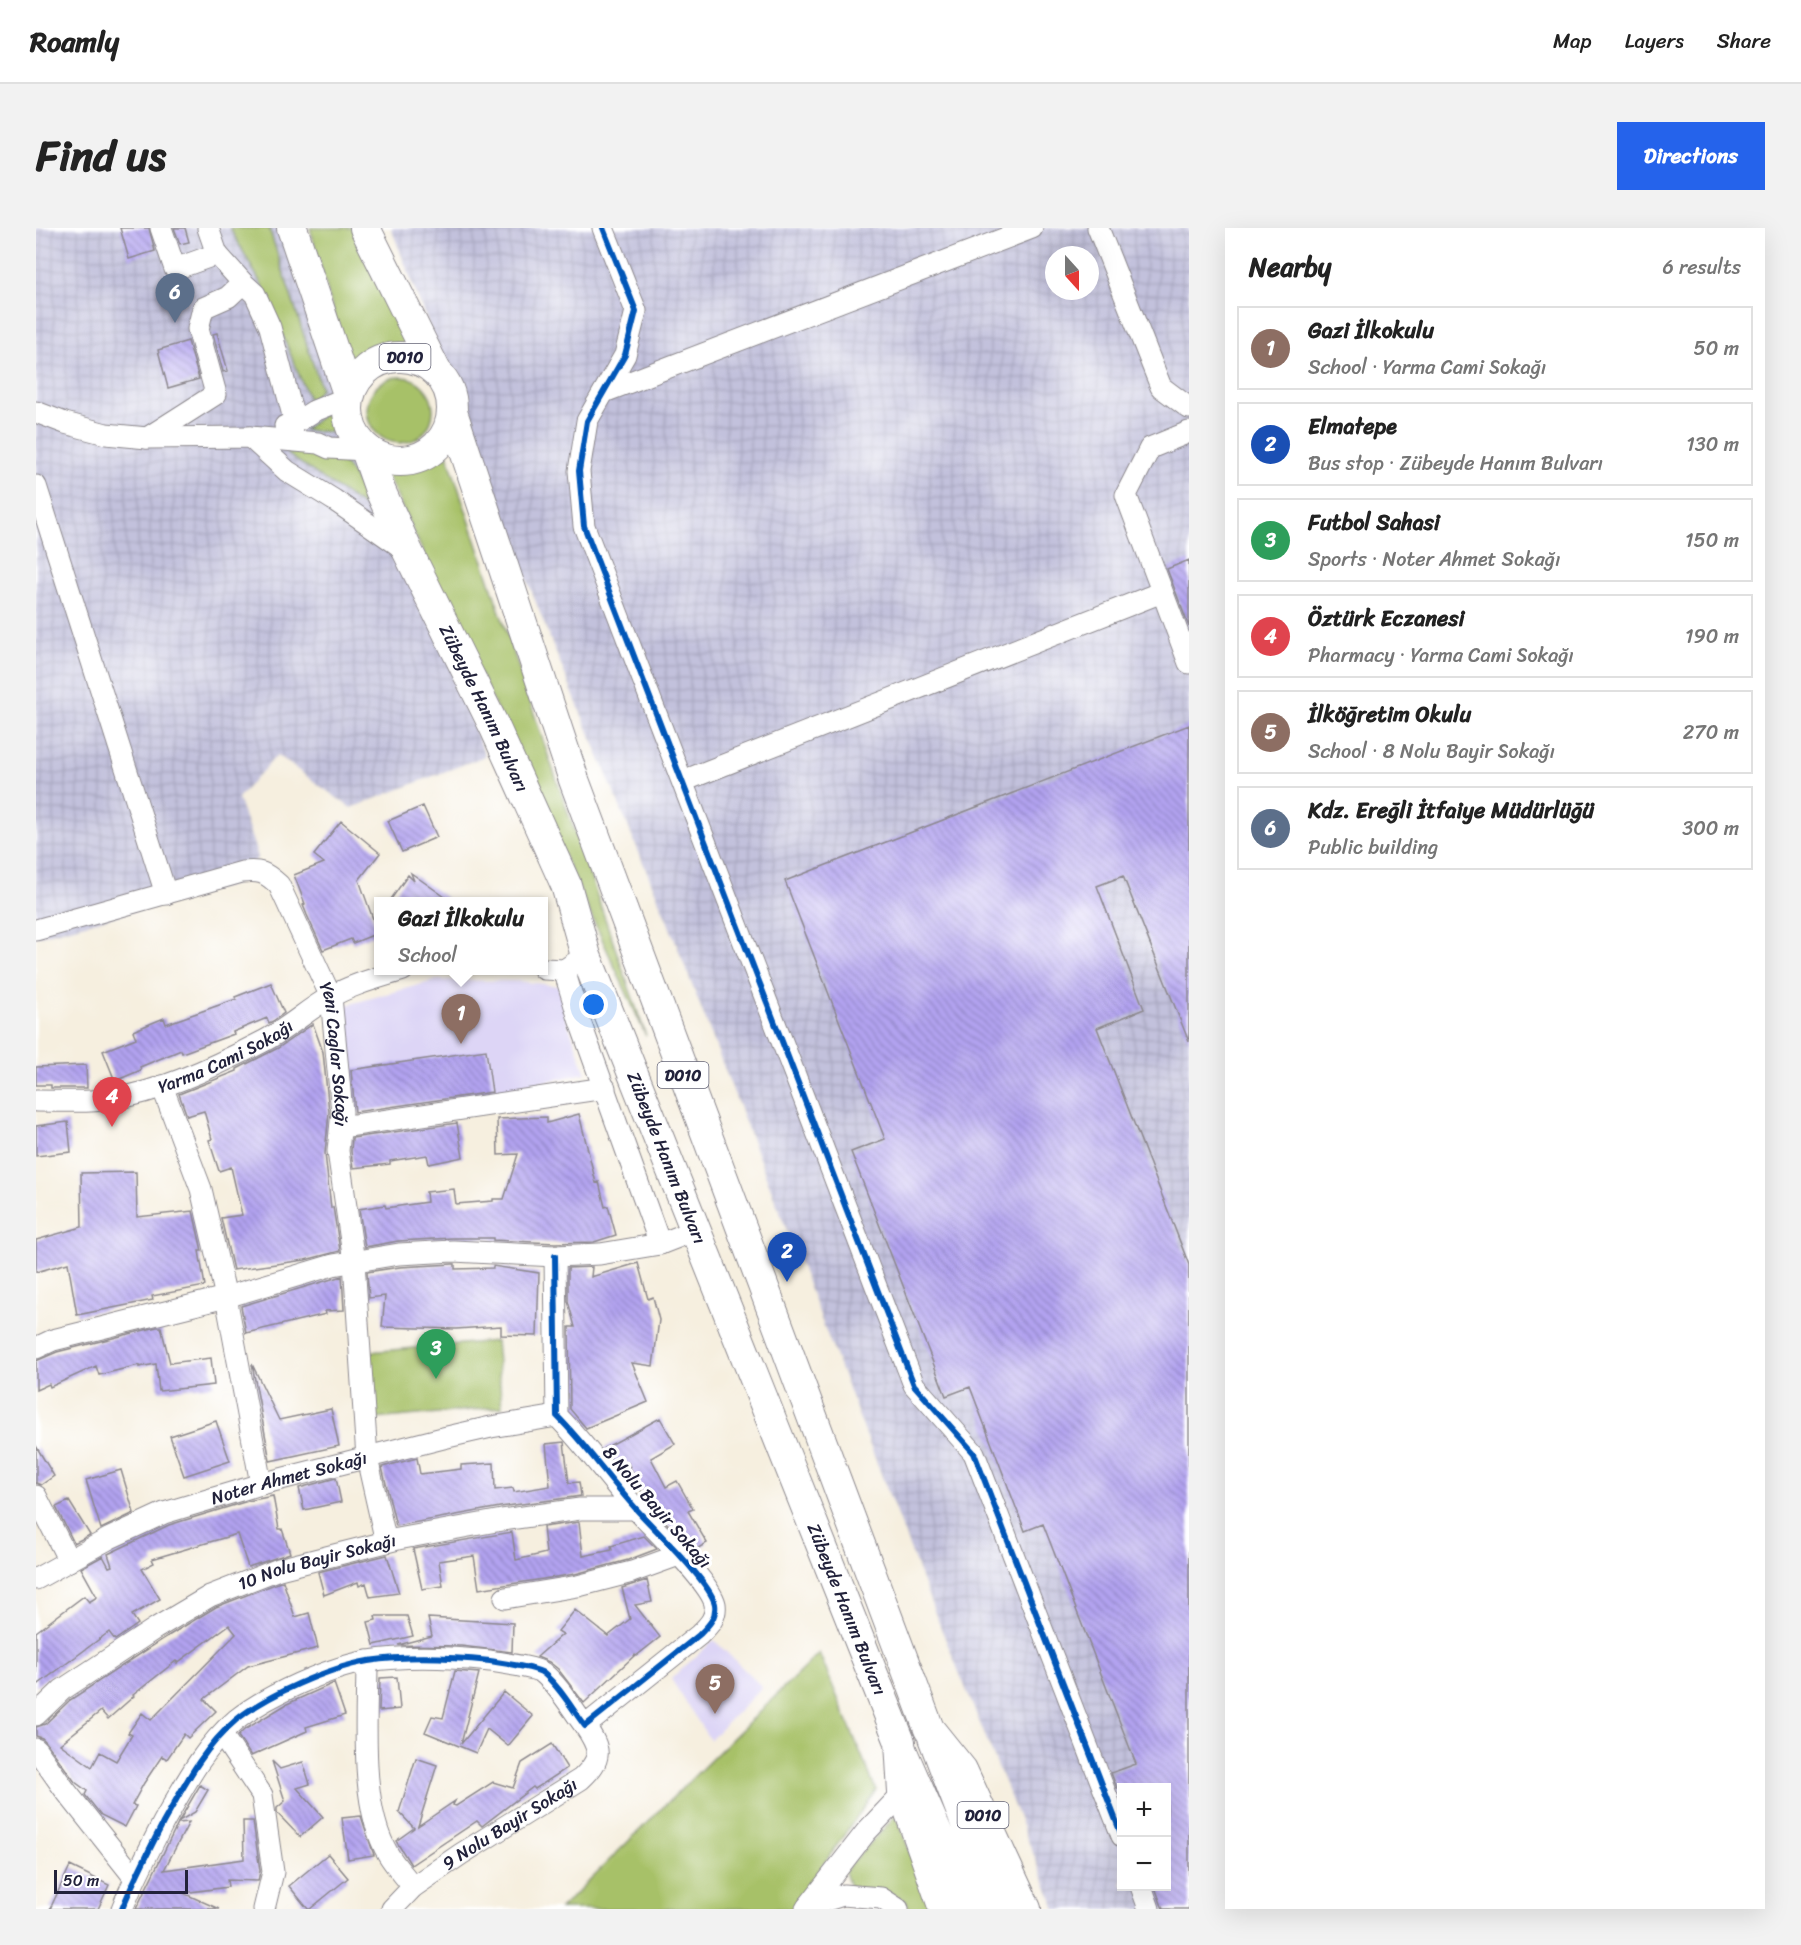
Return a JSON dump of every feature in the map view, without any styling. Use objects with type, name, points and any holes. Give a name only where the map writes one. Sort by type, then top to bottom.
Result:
[{"type":"highway","name":"Zübeyde Hanım Bulvarı","points":[[292,228],[349,397],[350,426],[366,450],[380,490],[408,552],[495,728],[566,885],[565,965],[696,1230],[900,1742]]},
{"type":"highway","name":"Zübeyde Hanım Bulvarı","points":[[365,228],[435,369],[446,382],[452,398],[453,415],[574,780],[929,1729]]},
{"type":"highway","name":"D010","points":[[349,397],[356,381],[368,367],[384,359],[402,356],[420,360],[435,369]]},
{"type":"highway","points":[[366,450],[380,458],[396,462],[427,455],[440,444],[448,431],[453,415]]},
{"type":"highway","name":"D010","points":[[929,1729],[962,1770],[1026,1909]]},
{"type":"highway","name":"D010","points":[[900,1742],[903,1793],[944,1909]]},
{"type":"main road","name":"D010","points":[[929,1729],[967,1866]]},
{"type":"main road","name":"Zübeyde Hanım Bulvarı","points":[[900,1742],[967,1866]]},
{"type":"main road","points":[[967,1866],[972,1909]]},
{"type":"main road","points":[[967,1866],[997,1909]]},
{"type":"street","points":[[161,228],[175,269],[217,254]]},
{"type":"street","points":[[208,228],[217,254],[255,294],[270,327],[295,423]]},
{"type":"street","points":[[603,228],[636,311],[625,355],[587,421],[579,471],[584,526],[914,1385],[974,1453],[1117,1823]]},
{"type":"street","points":[[604,392],[1032,228]]},
{"type":"street","points":[[1098,228],[1161,387],[1189,408]]},
{"type":"street","points":[[147,438],[216,394],[198,329],[203,308],[228,297],[243,283]]},
{"type":"street","points":[[250,437],[295,423],[314,411],[349,397]]},
{"type":"street","points":[[36,412],[106,434],[147,438],[250,437],[366,450]]},
{"type":"street","points":[[1189,432],[1150,448],[1126,495],[1189,663]]},
{"type":"street","points":[[250,437],[287,471],[334,500],[408,552]]},
{"type":"street","points":[[36,486],[166,894],[37,924]]},
{"type":"street","points":[[682,781],[1162,592]]},
{"type":"street","name":"Yeni Caglar Sokağı","points":[[166,894],[242,872],[256,870],[268,875],[279,885],[331,997],[342,1112],[338,1151],[354,1262],[367,1458],[386,1542]]},
{"type":"street","points":[[565,965],[579,1019],[660,1244]]},
{"type":"street","name":"Yarma Cami Sokağı","points":[[36,1101],[82,1103],[101,1101],[162,1086],[221,1062],[264,1041],[331,997],[363,982],[386,975]]},
{"type":"street","points":[[162,1086],[201,1189],[226,1297],[261,1484]]},
{"type":"street","points":[[341,1126],[605,1088]]},
{"type":"street","points":[[36,1348],[53,1340],[226,1297],[333,1265],[399,1254],[453,1251],[555,1256],[600,1254],[660,1244],[696,1230]]},
{"type":"street","points":[[555,1256],[556,1416]]},
{"type":"street","name":"Noter Ahmet Sokağı","points":[[36,1579],[110,1538],[164,1513],[261,1484],[491,1427],[556,1416]]},
{"type":"street","name":"8 Nolu Bayir Sokağı","points":[[556,1416],[579,1438],[636,1509],[679,1555],[711,1594],[715,1606],[714,1620],[699,1635],[585,1726]]},
{"type":"street","points":[[36,1496],[69,1561]]},
{"type":"street","name":"10 Nolu Bayir Sokağı","points":[[36,1715],[62,1690],[156,1628],[210,1596],[279,1569],[386,1542],[502,1520],[580,1509],[636,1509]]},
{"type":"street","points":[[506,1598],[578,1586],[632,1572],[679,1555]]},
{"type":"street","points":[[122,1909],[134,1877],[202,1755],[237,1720],[281,1692],[334,1670],[367,1661],[414,1658],[466,1658],[505,1663],[541,1672],[559,1690],[585,1726]]},
{"type":"street","points":[[367,1661],[367,1784],[374,1819],[387,1853],[413,1887]]},
{"type":"street","name":"9 Nolu Bayir Sokağı","points":[[392,1909],[413,1887],[461,1854],[581,1779],[593,1768],[598,1749],[585,1726]]},
{"type":"street","points":[[222,1735],[262,1796],[273,1872],[264,1909]]},
{"type":"street","points":[[36,1749],[65,1790],[134,1877]]},
{"type":"street","points":[[807,1907],[866,1832],[903,1793]]},
{"type":"street","points":[[1142,1891],[1149,1909]]},
{"type":"street","points":[[807,1907],[843,1895],[881,1898],[898,1909]]},
{"type":"shaded area","points":[[36,228],[287,228],[349,397],[350,426],[416,567],[485,756],[351,808],[277,755],[238,798],[258,857],[236,884],[36,937]]},
{"type":"shaded area","points":[[391,228],[1189,228],[1189,1909],[1056,1909],[934,1611],[667,920],[549,636]]},
{"type":"shaded area","points":[[437,980],[519,981],[559,986],[566,1018],[586,1073],[492,1093],[354,1113],[347,1070],[343,1006]]},
{"type":"shaded area","points":[[714,1640],[762,1687],[710,1740],[671,1679]]},
{"type":"green space","points":[[230,228],[269,228],[321,388],[310,402],[263,287]]},
{"type":"green space","points":[[310,228],[354,228],[409,345],[377,353],[349,368]]},
{"type":"green space","points":[[394,377],[406,377],[418,382],[428,392],[433,410],[431,423],[418,438],[406,443],[394,443],[382,438],[372,428],[367,416],[367,404],[372,392],[382,382]]},
{"type":"green space","points":[[334,407],[343,433],[304,430]]},
{"type":"green space","points":[[446,451],[548,755],[646,1036],[523,765],[386,473],[419,469]]},
{"type":"green space","points":[[286,453],[324,453],[343,462],[361,492],[366,508]]},
{"type":"green space","points":[[496,1341],[502,1407],[376,1419],[369,1352]]},
{"type":"green space","points":[[819,1653],[876,1790],[792,1909],[560,1909]]},
{"type":"green space","points":[[896,1815],[931,1909],[909,1909],[906,1900],[886,1892],[850,1887],[845,1872]]},
{"type":"building","points":[[120,228],[149,228],[155,251],[129,259]]},
{"type":"building","points":[[174,228],[185,228],[189,242],[180,244]]},
{"type":"building","points":[[217,333],[228,371],[223,372],[213,334]]},
{"type":"building","points":[[188,341],[199,379],[168,388],[158,350]]},
{"type":"building","points":[[1189,560],[1189,627],[1167,569]]},
{"type":"building","points":[[1189,725],[1189,1042],[1123,876],[1097,886],[1144,1009],[1097,1028],[1189,1265],[1189,1909],[1163,1909],[1156,1891],[1171,1891],[1171,1783],[1117,1783],[1117,1788],[1111,1773],[1136,1764],[1043,1524],[1025,1531],[970,1387],[946,1396],[851,1152],[885,1139],[785,881]]},
{"type":"building","points":[[423,806],[437,837],[402,852],[388,821]]},
{"type":"building","points":[[341,821],[380,853],[359,880],[374,922],[374,935],[353,943],[351,939],[323,950],[303,905],[305,904],[294,875],[324,863],[314,855]]},
{"type":"building","points":[[411,873],[445,897],[393,897],[408,875],[414,881]]},
{"type":"building","points":[[271,983],[284,1013],[273,1021],[269,1023],[267,1018],[233,1032],[234,1034],[182,1053],[181,1050],[140,1067],[141,1070],[115,1081],[103,1051],[136,1038],[133,1031],[164,1018],[166,1024],[236,999],[235,997]]},
{"type":"building","points":[[313,1024],[323,1052],[329,1112],[325,1153],[331,1208],[333,1207],[340,1251],[305,1260],[233,1270],[221,1218],[242,1215],[231,1167],[219,1171],[209,1140],[212,1139],[204,1111],[187,1116],[179,1094],[237,1071],[278,1048]]},
{"type":"building","points":[[486,1050],[492,1092],[355,1112],[351,1070]]},
{"type":"building","points":[[86,1065],[87,1088],[51,1088],[51,1085],[36,1085],[36,1067]]},
{"type":"building","points":[[579,1114],[596,1183],[599,1182],[605,1207],[608,1206],[616,1235],[594,1242],[555,1243],[493,1240],[493,1238],[452,1238],[398,1241],[365,1247],[359,1209],[427,1202],[426,1192],[454,1189],[456,1204],[504,1199],[518,1154],[498,1155],[497,1119],[547,1117],[547,1123]]},
{"type":"building","points":[[68,1122],[71,1152],[36,1156],[36,1126]]},
{"type":"building","points":[[457,1123],[463,1157],[429,1164],[427,1155],[390,1161],[390,1164],[353,1168],[352,1138]]},
{"type":"building","points":[[136,1172],[137,1217],[193,1211],[202,1251],[199,1251],[205,1286],[152,1296],[153,1300],[77,1315],[68,1263],[36,1272],[36,1240],[82,1227],[81,1173]]},
{"type":"building","points":[[638,1263],[648,1299],[653,1297],[659,1320],[653,1366],[632,1363],[648,1402],[586,1428],[570,1409],[569,1327],[575,1327],[568,1301],[568,1268],[592,1267],[591,1277]]},
{"type":"building","points":[[455,1264],[455,1269],[493,1268],[493,1266],[539,1273],[537,1336],[501,1335],[501,1326],[456,1329],[382,1327],[385,1296],[369,1298],[367,1272],[400,1267]]},
{"type":"building","points":[[342,1276],[344,1310],[325,1311],[326,1314],[246,1333],[241,1306]]},
{"type":"building","points":[[161,1327],[170,1363],[211,1358],[214,1385],[159,1391],[156,1364],[139,1367],[139,1365],[99,1375],[96,1366],[50,1387],[49,1384],[36,1390],[36,1361],[57,1352]]},
{"type":"building","points":[[252,1364],[279,1420],[331,1409],[339,1446],[270,1461]]},
{"type":"building","points":[[660,1418],[675,1444],[651,1458],[666,1487],[677,1481],[693,1509],[688,1511],[707,1543],[693,1551],[646,1501],[628,1463],[618,1468],[603,1449]]},
{"type":"building","points":[[216,1421],[230,1461],[184,1476],[170,1436]]},
{"type":"building","points":[[564,1442],[569,1483],[579,1482],[581,1496],[500,1507],[396,1526],[382,1467],[417,1458],[420,1474],[461,1469],[461,1465],[494,1463],[495,1490],[513,1488],[514,1492],[550,1486],[546,1444]]},
{"type":"building","points":[[36,1446],[54,1476],[41,1485],[36,1483]]},
{"type":"building","points":[[121,1470],[134,1513],[101,1529],[86,1480]]},
{"type":"building","points":[[336,1478],[341,1502],[304,1510],[299,1488]]},
{"type":"building","points":[[273,1496],[279,1529],[282,1529],[290,1553],[248,1567],[237,1534],[152,1559],[154,1563],[142,1569],[160,1599],[132,1615],[138,1624],[115,1640],[109,1632],[36,1686],[36,1632],[84,1596],[89,1602],[97,1597],[81,1568],[103,1556],[109,1567],[112,1566],[108,1554],[169,1525],[248,1501]]},
{"type":"building","points":[[69,1501],[90,1535],[74,1543],[56,1507]]},
{"type":"building","points":[[579,1522],[583,1556],[612,1550],[611,1546],[644,1536],[657,1549],[628,1560],[575,1574],[479,1589],[474,1556],[439,1561],[443,1586],[422,1589],[413,1549],[512,1532],[516,1560],[546,1553],[543,1527]]},
{"type":"building","points":[[387,1555],[399,1593],[370,1597],[366,1583],[359,1586],[358,1582],[324,1595],[318,1572]]},
{"type":"building","points":[[647,1580],[652,1602],[635,1605],[660,1637],[635,1655],[584,1703],[558,1669],[537,1657],[563,1634],[558,1631],[575,1610],[608,1636],[630,1619],[622,1588]]},
{"type":"building","points":[[283,1581],[295,1617],[309,1613],[318,1648],[248,1666],[204,1699],[216,1711],[188,1738],[184,1734],[167,1759],[162,1756],[132,1805],[136,1806],[125,1827],[101,1815],[85,1795],[87,1791],[75,1782],[46,1742],[36,1736],[36,1727],[45,1724],[70,1700],[216,1607]],"holes":[[[229,1625],[236,1634],[151,1720],[142,1713],[128,1733],[132,1735],[116,1761],[100,1752],[92,1767],[60,1744],[101,1711],[108,1719],[133,1695],[176,1661],[177,1663]]]},
{"type":"building","points":[[375,1616],[407,1616],[413,1636],[374,1645],[368,1622],[376,1620]]},
{"type":"building","points":[[428,1618],[513,1623],[512,1652],[461,1646],[398,1645],[432,1636]]},
{"type":"building","points":[[455,1671],[479,1673],[461,1744],[504,1692],[533,1716],[508,1746],[487,1729],[476,1753],[425,1732],[432,1716],[443,1718]]},
{"type":"building","points":[[397,1677],[400,1709],[379,1711],[380,1678]]},
{"type":"building","points":[[334,1683],[345,1715],[306,1727],[307,1731],[251,1756],[238,1736],[244,1730],[287,1704]]},
{"type":"building","points":[[552,1744],[567,1768],[535,1789],[533,1787],[482,1826],[477,1821],[411,1865],[396,1841],[414,1828],[399,1812],[416,1758],[437,1765],[418,1826],[455,1801],[453,1805],[456,1806],[493,1782],[513,1788],[522,1763]]},
{"type":"building","points":[[272,1761],[280,1769],[303,1762],[310,1784],[297,1788],[323,1817],[300,1837],[277,1813],[277,1808],[285,1801]]},
{"type":"building","points":[[200,1785],[208,1790],[195,1812],[179,1821]]},
{"type":"building","points":[[361,1816],[374,1855],[348,1859],[342,1818]]},
{"type":"building","points":[[243,1821],[253,1821],[260,1871],[258,1881],[227,1880],[228,1887],[183,1893],[219,1909],[136,1909],[178,1823],[189,1822],[164,1870],[244,1859]]},
{"type":"building","points":[[328,1854],[348,1878],[308,1909],[289,1886]]},
{"type":"building","points":[[70,1866],[109,1885],[98,1909],[50,1909]]},
{"type":"cycle path","points":[[603,228],[636,311],[625,355],[587,421],[579,471],[584,526],[914,1385],[974,1453],[1117,1823]]},
{"type":"cycle path","points":[[122,1909],[163,1823],[204,1755],[236,1720],[281,1692],[317,1676],[368,1661],[429,1657],[490,1661],[526,1667],[543,1673],[560,1691],[585,1726],[699,1635],[711,1621],[715,1613],[715,1604],[703,1583],[557,1416],[555,1256]]},
{"type":"place","name":"Kdz. Ereğli İtfaiye Müdürlüğü","points":[[175,323]]},
{"type":"place","name":"Gazi İlkokulu","points":[[461,1044]]},
{"type":"place","name":"Öztürk Eczanesi","points":[[112,1127]]},
{"type":"place","name":"Elmatepe","points":[[787,1282]]},
{"type":"place","name":"Futbol Sahasi","points":[[436,1379]]},
{"type":"place","name":"İlköğretim Okulu","points":[[715,1714]]}]
